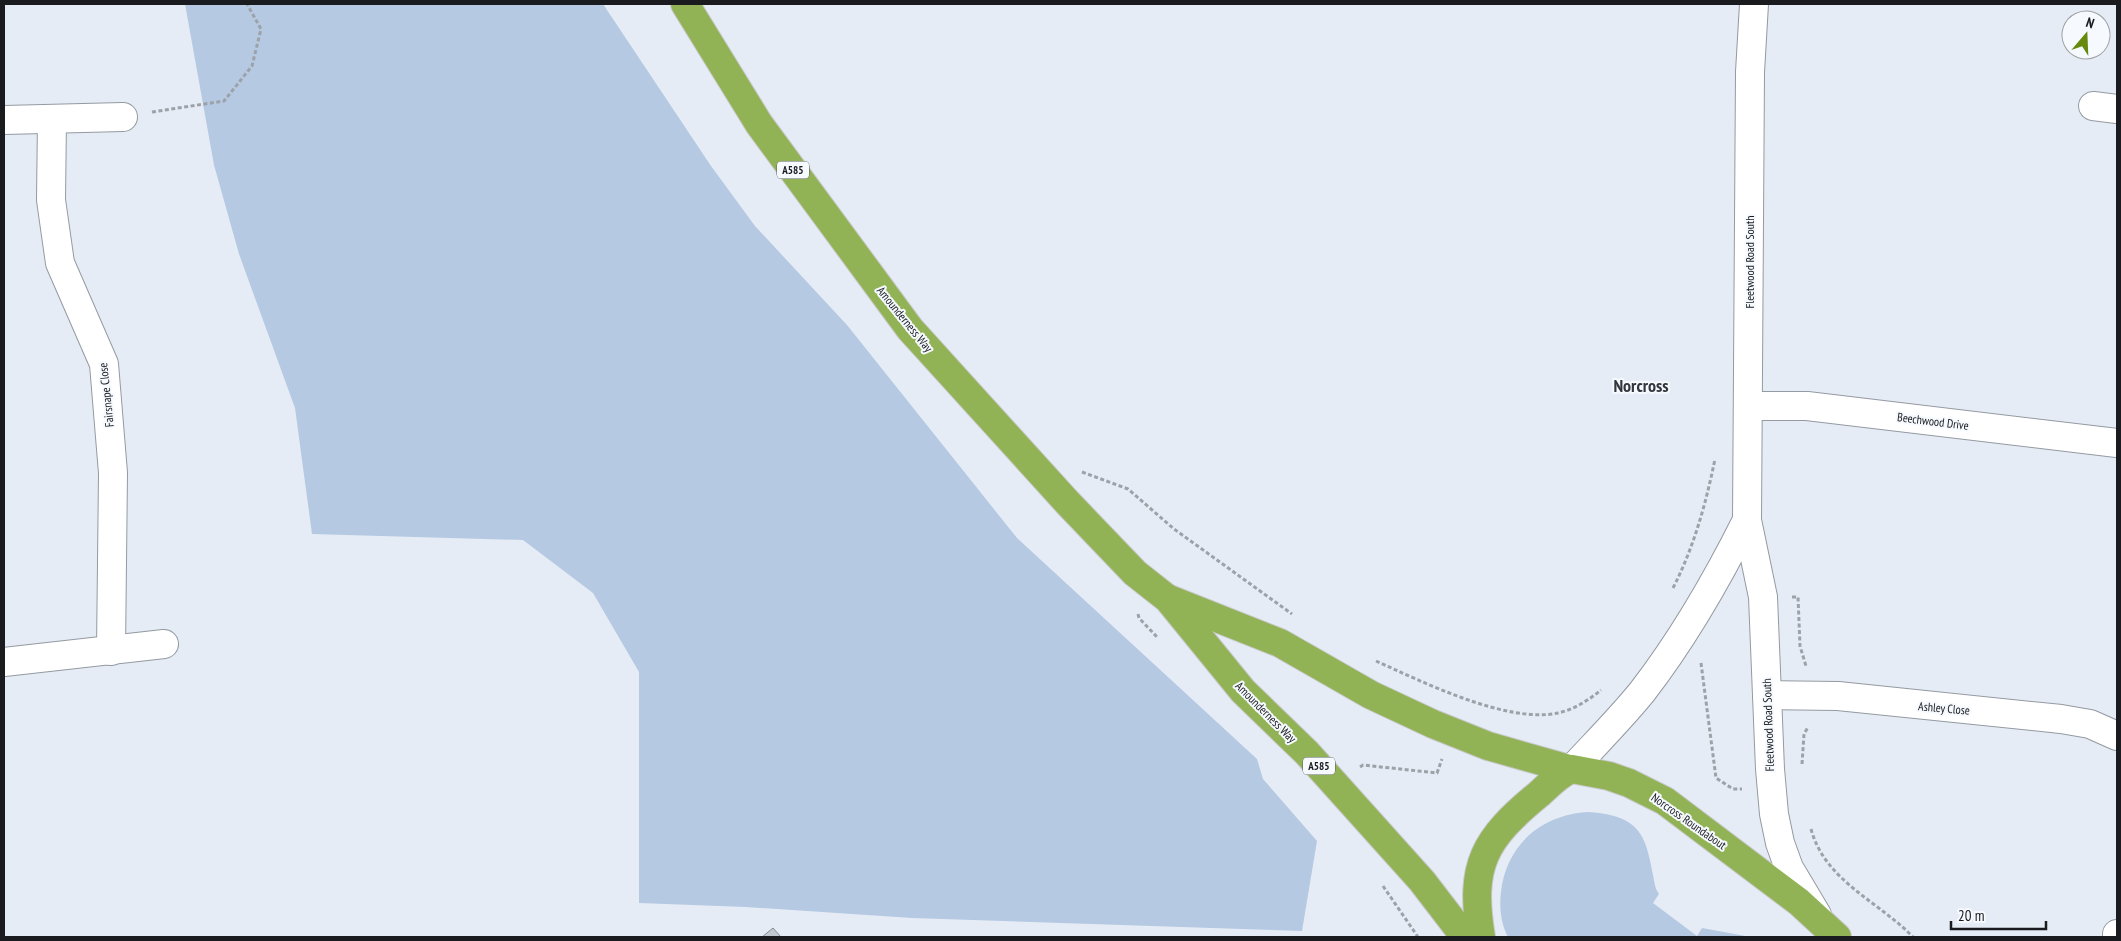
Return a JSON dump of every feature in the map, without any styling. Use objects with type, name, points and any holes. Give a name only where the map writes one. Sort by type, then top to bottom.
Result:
[{"type":"highway","name":"Amounderness Way","points":[[685,4],[759,124],[910,329],[1067,502],[1136,573],[1168,599],[1243,691],[1307,753],[1338,787],[1422,881],[1466,937]]},
{"type":"highway","name":"Amounderness Way","points":[[1168,599],[1280,642],[1371,695],[1453,732],[1488,746],[1571,769]]},
{"type":"highway","name":"Norcross Roundabout","points":[[1571,769],[1610,776],[1666,801],[1792,896],[1829,929]]},
{"type":"highway","points":[[1481,937],[1476,911],[1477,887],[1480,866],[1490,844],[1509,820],[1571,769]]},
{"type":"street","name":"Fleetwood Road South","points":[[1754,4],[1750,72],[1747,520],[1763,598],[1771,788],[1774,814],[1780,843],[1790,868],[1829,929]]},
{"type":"street","points":[[4,120],[123,116]]},
{"type":"street","name":"Fairsnape Close","points":[[52,118],[51,200],[60,263],[104,364],[113,472],[111,651]]},
{"type":"street","name":"Beechwood Drive","points":[[1749,406],[1807,406],[2117,442]]},
{"type":"street","name":"Fleetwood Road South","points":[[1571,769],[1640,694],[1674,646],[1718,580],[1747,520]]},
{"type":"street","points":[[4,662],[164,644]]},
{"type":"street","name":"Ashley Close","points":[[1767,695],[1838,696],[2061,719],[2090,724],[2117,736]]},
{"type":"path","points":[[123,116],[224,101],[252,66],[261,29],[247,4]]},
{"type":"path","points":[[1671,592],[1687,558],[1700,520],[1709,492],[1716,458]]},
{"type":"path","points":[[1128,489],[1174,528],[1254,588],[1299,618]]},
{"type":"path","points":[[1798,597],[1800,646],[1806,664]]},
{"type":"path","points":[[1674,646],[1701,662],[1716,778],[1733,789],[1771,788]]},
{"type":"path","points":[[1370,658],[1493,709],[1518,714],[1539,715],[1558,713],[1576,706],[1609,685]]},
{"type":"path","points":[[1338,787],[1363,765],[1437,773],[1466,698]]},
{"type":"path","points":[[1802,770],[1804,734],[1810,724]]},
{"type":"path","points":[[1809,823],[1818,849],[1827,864],[1841,878],[1913,937]]},
{"type":"shaded area","points":[[185,4],[603,4],[711,166],[755,226],[847,325],[1017,538],[1257,759],[1263,779],[1317,841],[1302,931],[912,918],[746,907],[639,903],[639,672],[593,593],[523,540],[312,534],[295,408],[239,254],[214,165]]},
{"type":"shaded area","points":[[1589,812],[1608,814],[1623,819],[1633,825],[1640,834],[1646,845],[1656,889],[1659,894],[1653,903],[1697,936],[1702,928],[1751,937],[1508,937],[1501,915],[1501,892],[1504,875],[1510,860],[1519,846],[1542,826],[1572,814]]},
{"type":"building","points":[[773,928],[781,937],[762,937]]},
{"type":"district","name":"Norcross","points":[[1641,385]]}]
